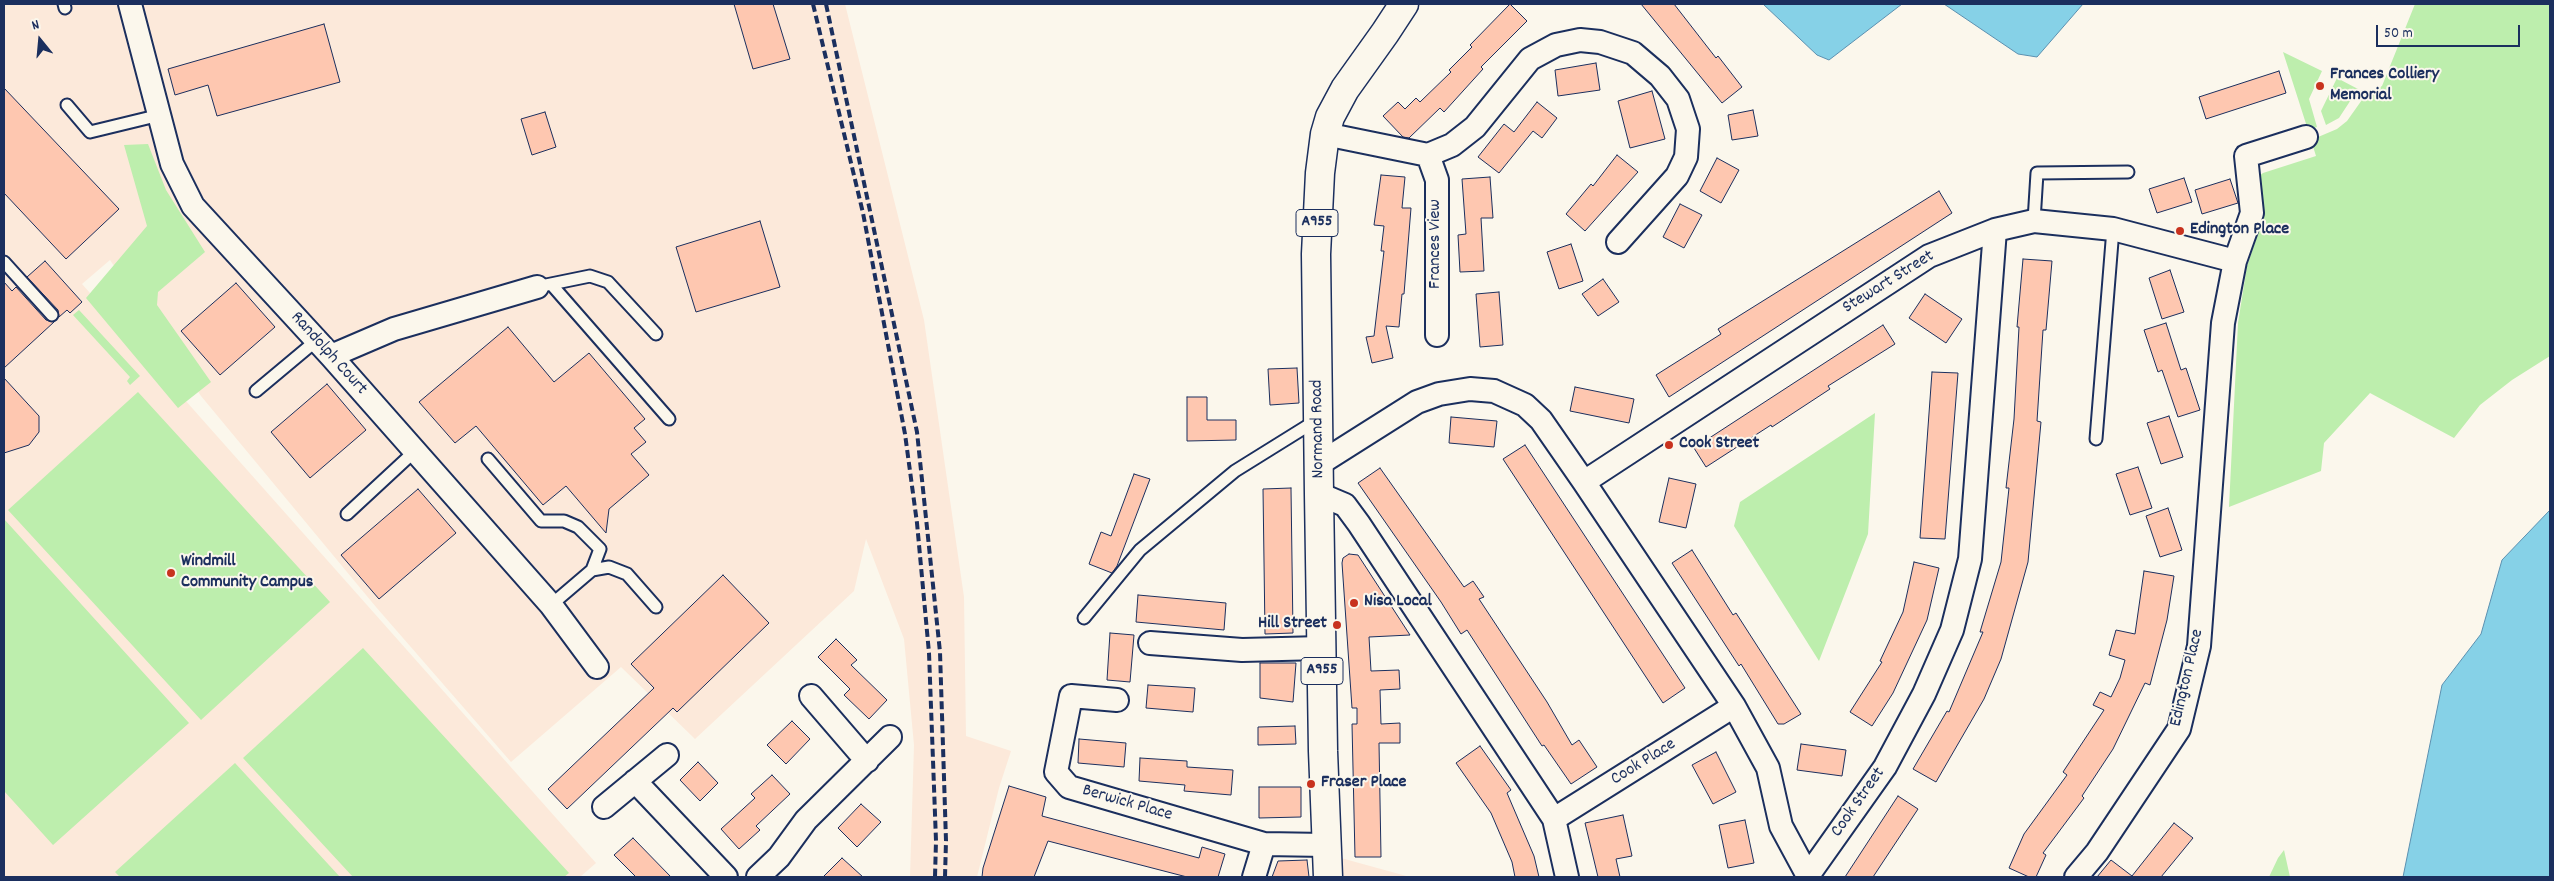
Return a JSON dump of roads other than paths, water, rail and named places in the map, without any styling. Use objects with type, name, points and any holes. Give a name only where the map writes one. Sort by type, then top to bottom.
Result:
[{"type":"main road","name":"Normand Road","points":[[1328,877],[1319,494],[1316,254],[1318,196],[1325,134],[1330,117],[1344,89],[1385,33],[1403,4]]},
{"type":"street","name":"Randolph Court","points":[[130,4],[172,164],[193,206],[416,451],[550,605],[597,667]]},
{"type":"street","points":[[1325,134],[1428,155],[1452,145],[1474,127],[1530,59],[1556,45],[1580,40],[1600,42],[1633,54],[1660,76],[1678,99],[1688,129],[1686,157],[1677,176],[1618,242]]},
{"type":"street","name":"Edington Place","points":[[2076,877],[2097,852],[2179,729],[2199,646],[2223,323],[2235,261],[2252,213],[2246,156],[2306,136]]},
{"type":"street","name":"Frances View","points":[[1428,155],[1437,180],[1437,335]]},
{"type":"street","name":"Stewart Street","points":[[1584,482],[1928,256],[1995,230],[2034,221],[2113,229],[2235,261]]},
{"type":"street","name":"Cook Street","points":[[1319,464],[1417,402],[1439,394],[1470,389],[1494,391],[1525,405],[1541,420],[1734,706],[1768,768],[1781,826],[1807,876],[1885,767],[1924,694],[1952,630],[1970,559],[1995,230]]},
{"type":"street","points":[[324,348],[544,286]]},
{"type":"street","points":[[1319,494],[1344,505],[1359,524],[1554,819],[1567,877]]},
{"type":"street","points":[[1150,643],[1242,650],[1322,648]]},
{"type":"street","points":[[811,696],[866,761]]},
{"type":"street","name":"Berwick Place","points":[[1117,700],[1071,696],[1056,772],[1069,787],[1264,844],[1326,845]]},
{"type":"street","name":"Cook Place","points":[[1554,819],[1734,706]]},
{"type":"street","points":[[758,877],[779,857],[806,820],[890,737]]},
{"type":"street","points":[[604,807],[667,755]]},
{"type":"street","points":[[635,782],[726,877]]},
{"type":"street","points":[[1254,877],[1264,844]]},
{"type":"lane","points":[[67,105],[90,132],[160,115]]},
{"type":"lane","points":[[2034,221],[2037,173],[2128,172]]},
{"type":"lane","points":[[2096,439],[2113,229]]},
{"type":"lane","points":[[4,262],[52,315]]},
{"type":"lane","points":[[544,286],[590,276],[608,282],[656,334]]},
{"type":"lane","points":[[544,286],[669,418]]},
{"type":"lane","points":[[256,391],[324,348]]},
{"type":"lane","points":[[1084,618],[1140,550],[1235,471],[1319,418]]},
{"type":"lane","points":[[347,514],[416,451]]},
{"type":"lane","points":[[488,459],[542,521],[564,521],[578,527],[600,549],[592,570],[550,605]]},
{"type":"lane","points":[[592,570],[609,568],[627,574],[656,607]]},
{"type":"water","points":[[1763,4],[1902,4],[1829,60],[1817,55]]},
{"type":"water","points":[[1944,4],[2083,4],[2037,57],[2018,54]]},
{"type":"water","points":[[2550,510],[2550,877],[2403,877],[2442,685],[2481,634],[2502,560]]},
{"type":"railway","points":[[813,4],[863,213],[905,434],[917,523],[929,653],[936,841],[935,877]]},
{"type":"railway","points":[[826,4],[917,432],[940,652],[946,841],[945,877]]},
{"type":"place","name":"Frances Colliery Memorial","points":[[2320,86]]},
{"type":"place","name":"Edington Place","points":[[2180,231]]},
{"type":"place","name":"Cook Street","points":[[1669,445]]},
{"type":"place","name":"Windmill Community Campus","points":[[171,573]]},
{"type":"place","name":"Nisa Local","points":[[1354,603]]},
{"type":"place","name":"Hill Street","points":[[1337,625]]},
{"type":"place","name":"Fraser Place","points":[[1311,784]]}]
